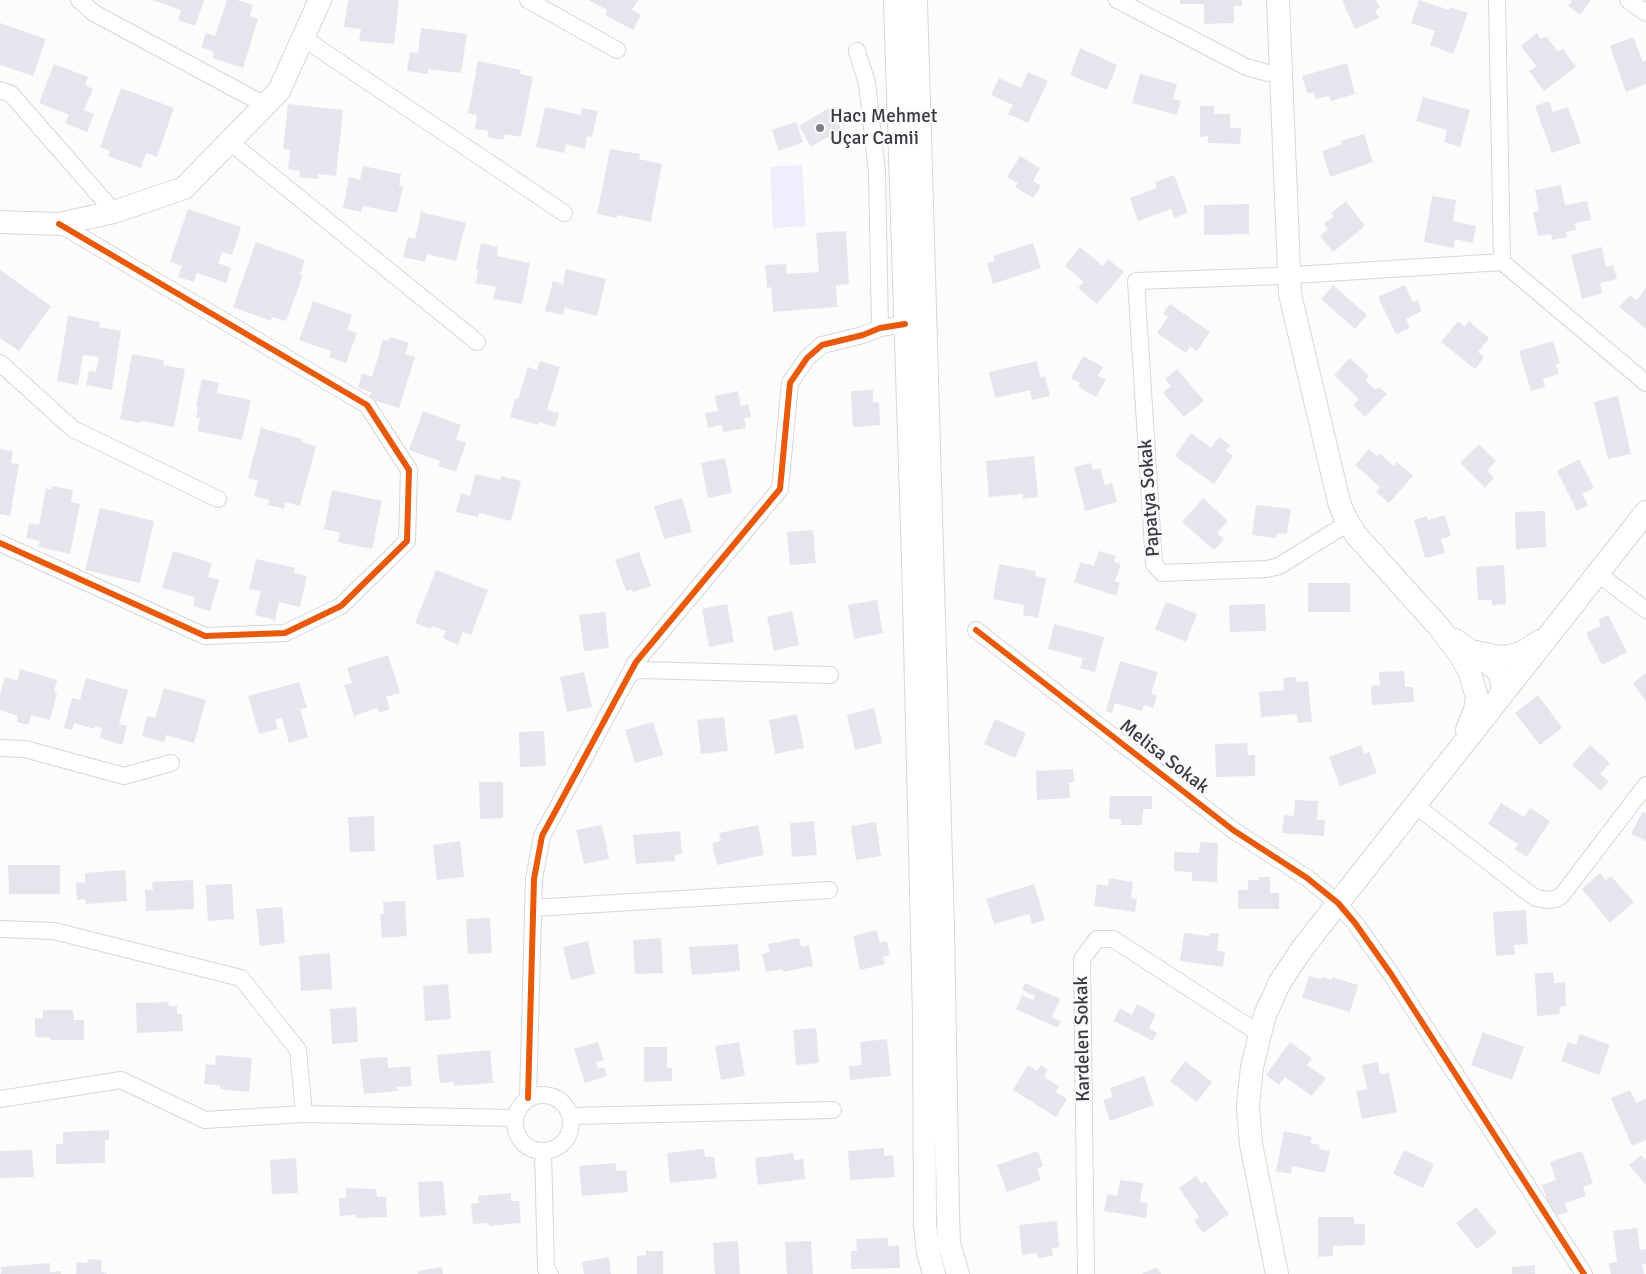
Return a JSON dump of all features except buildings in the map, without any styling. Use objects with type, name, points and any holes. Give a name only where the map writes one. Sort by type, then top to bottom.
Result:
[{"type":"main road","points":[[0,222],[60,224],[114,212],[184,188],[279,91],[320,0]]},
{"type":"main road","points":[[895,0],[913,559],[924,1016],[925,1224],[928,1252],[934,1274]]},
{"type":"main road","points":[[916,0],[943,928],[949,1244],[958,1274]]},
{"type":"main road","points":[[1278,0],[1289,276],[1292,301],[1336,486],[1348,523],[1356,536],[1439,627],[1461,656],[1470,673],[1477,697],[1475,710],[1462,745]]},
{"type":"main road","points":[[1277,1274],[1251,1144],[1248,1107],[1252,1067],[1260,1034],[1265,1015],[1280,982],[1302,949],[1646,512]]},
{"type":"main road","points":[[1439,627],[1458,643],[1495,668],[1500,674],[1503,689],[1499,698]]},
{"type":"main road","points":[[1471,651],[1499,657],[1510,656],[1532,648],[1549,634]]},
{"type":"main road","points":[[928,1252],[949,1244]]},
{"type":"street","points":[[79,0],[94,13],[265,105]]},
{"type":"street","points":[[528,0],[616,50]]},
{"type":"street","points":[[1117,0],[1246,67],[1268,73],[1281,73]]},
{"type":"street","points":[[1497,0],[1502,262]]},
{"type":"street","points":[[1628,0],[1646,13]]},
{"type":"street","points":[[303,38],[564,213]]},
{"type":"street","points":[[858,51],[866,83],[877,172],[880,328]]},
{"type":"street","points":[[0,90],[11,94],[114,212]]},
{"type":"street","points":[[230,142],[477,342]]},
{"type":"street","points":[[0,543],[205,636],[286,633],[341,606],[407,541],[409,470],[367,405],[60,224]]},
{"type":"street","points":[[1289,276],[1502,262],[1646,383]]},
{"type":"street","name":"Papatya Sokak","points":[[1289,276],[1136,281],[1154,564],[1162,573],[1267,570],[1279,566],[1348,523]]},
{"type":"street","points":[[528,1098],[534,879],[542,836],[636,662],[780,488],[790,383],[807,358],[822,345],[863,335],[880,328],[905,324]]},
{"type":"street","points":[[0,362],[73,429],[218,498]]},
{"type":"street","points":[[1597,574],[1646,610]]},
{"type":"street","name":"Melisa Sokak","points":[[976,630],[1233,830],[1308,878],[1338,903],[1355,923],[1391,974],[1584,1274]]},
{"type":"street","points":[[630,674],[640,670],[830,675]]},
{"type":"street","points":[[0,748],[25,749],[124,776],[172,763]]},
{"type":"street","points":[[1415,805],[1522,888],[1536,898],[1547,900],[1556,899],[1562,895],[1646,786]]},
{"type":"street","points":[[533,908],[828,890]]},
{"type":"street","points":[[0,928],[54,931],[241,978],[298,1050],[304,1114]]},
{"type":"street","name":"Kardelen Sokak","points":[[1086,1274],[1082,959],[1098,939],[1113,939],[1260,1034]]},
{"type":"street","points":[[0,1099],[122,1080],[205,1120],[304,1114],[515,1118]]},
{"type":"street","points":[[542,1094],[547,1094],[560,1100],[567,1107],[571,1116],[572,1126],[568,1137],[562,1145],[553,1150],[543,1152],[534,1150],[521,1141],[515,1128],[515,1118],[521,1105],[528,1098],[542,1094]]},
{"type":"street","points":[[571,1116],[833,1110]]},
{"type":"street","points":[[543,1152],[546,1269],[550,1274]]},
{"type":"shaded area","points":[[802,165],[806,226],[773,228],[770,167]]},
{"type":"cycle path","points":[[0,543],[205,636],[285,633],[341,606],[407,541],[409,470],[367,405],[59,224]]},
{"type":"cycle path","points":[[528,1098],[534,879],[542,836],[636,662],[780,489],[790,383],[807,358],[822,345],[863,335],[880,328],[905,324]]},
{"type":"cycle path","points":[[976,630],[1233,830],[1307,878],[1338,903],[1355,923],[1391,974],[1584,1274]]},
{"type":"place","name":"Hacı Mehmet Uçar Camii","points":[[820,128]]}]
